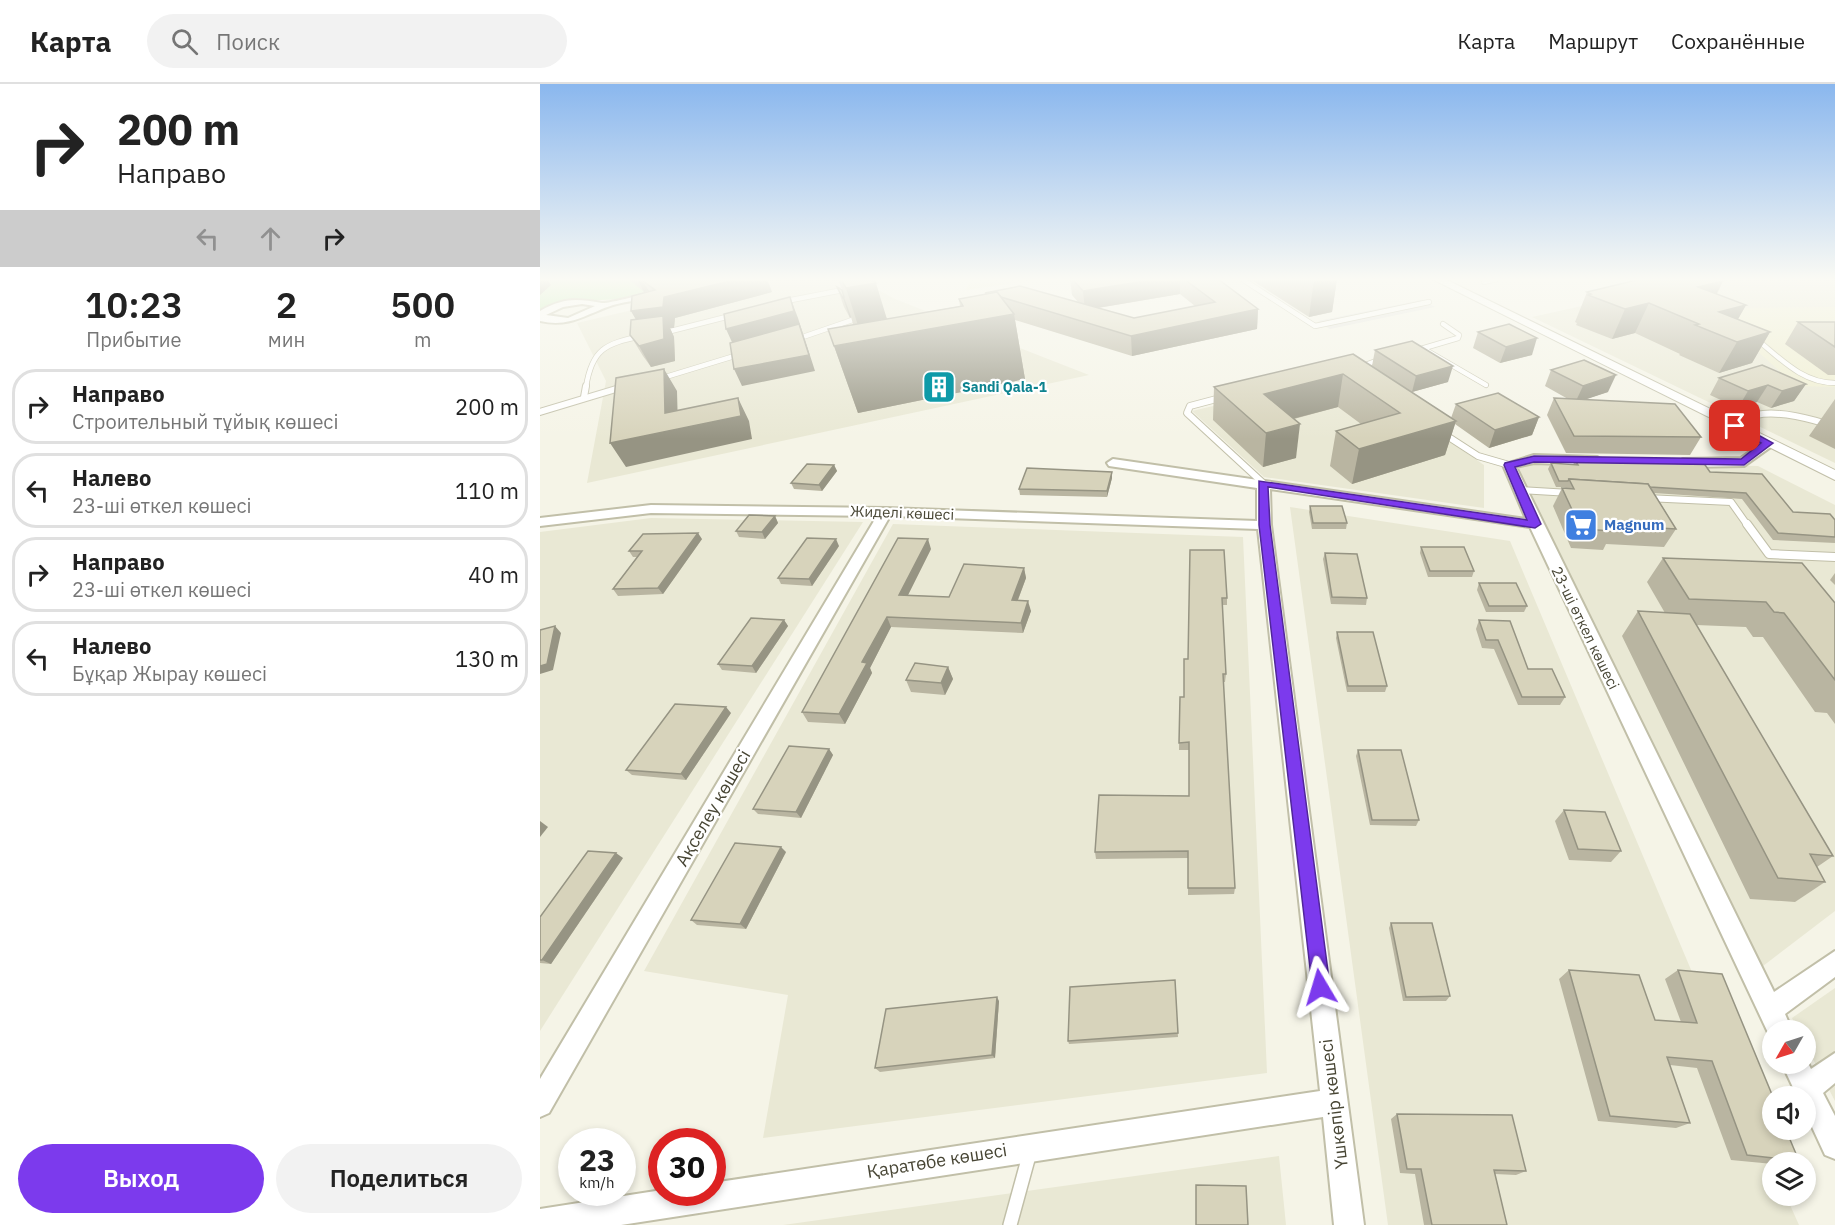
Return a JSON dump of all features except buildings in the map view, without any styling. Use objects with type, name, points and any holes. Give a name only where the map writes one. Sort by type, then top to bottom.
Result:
[{"type":"street","points":[[1545,332],[1835,476]]},
{"type":"street","points":[[1664,462],[1744,462],[1768,443]]},
{"type":"street","points":[[1509,465],[1534,459],[1617,461]]},
{"type":"street","points":[[1113,463],[1535,524]]},
{"type":"street","name":"23-ші өткел көшесі","points":[[1509,465],[1535,524],[1775,1020]]},
{"type":"street","name":"Үшкөпір көшесі","points":[[1263,483],[1264,525],[1349,1225]]},
{"type":"street","name":"Жиделі көшесі","points":[[540,522],[651,509],[886,512],[1264,525]]},
{"type":"street","name":"Ақселеу көшесі","points":[[540,1104],[886,512]]},
{"type":"street","points":[[1775,1020],[1835,963]]},
{"type":"street","points":[[1812,1086],[1835,1066]]},
{"type":"street","name":"Қаратөбе көшесі","points":[[540,1222],[1334,1102]]},
{"type":"street","points":[[1816,1106],[1835,1145]]},
{"type":"lane","points":[[655,334],[674,332]]},
{"type":"lane","points":[[787,342],[819,332]]},
{"type":"lane","points":[[1403,354],[1458,338],[1459,335],[1455,332]]},
{"type":"lane","points":[[1749,332],[1805,378],[1820,383],[1835,383]]},
{"type":"lane","points":[[584,397],[589,365],[602,351],[616,342],[644,336]]},
{"type":"lane","points":[[1424,349],[1486,385]]},
{"type":"lane","points":[[652,380],[748,352]]},
{"type":"lane","points":[[1346,370],[1357,371],[1370,361],[1392,356]]},
{"type":"lane","points":[[540,412],[584,397],[631,385]]},
{"type":"lane","points":[[1233,395],[1199,402],[1190,406],[1187,412],[1263,483]]},
{"type":"lane","points":[[1735,426],[1753,416],[1764,414],[1824,422],[1835,427]]},
{"type":"lane","points":[[1437,430],[1478,456],[1509,465]]},
{"type":"lane","points":[[1519,490],[1578,494]]},
{"type":"lane","points":[[1637,497],[1731,502],[1769,554],[1835,556]]},
{"type":"lane","points":[[1779,555],[1787,563]]},
{"type":"lane","points":[[1010,1225],[1032,1146]]},
{"type":"shaded area","points":[[582,332],[980,332],[1089,375],[587,483],[606,381]]},
{"type":"shaded area","points":[[1564,332],[1835,332],[1835,463]]},
{"type":"shaded area","points":[[1737,332],[1835,332],[1835,387],[1796,386]]},
{"type":"shaded area","points":[[1352,373],[1484,465],[1484,508],[1264,477],[1192,411]]},
{"type":"shaded area","points":[[1546,462],[1758,466],[1835,505],[1835,911],[1763,966],[1556,553],[1518,468]]},
{"type":"shaded area","points":[[1290,507],[1510,541],[1768,1152],[1762,1152],[1762,1206],[1790,1206],[1799,1225],[1388,1225]]},
{"type":"shaded area","points":[[651,518],[863,522],[540,1031],[540,532]]},
{"type":"shaded area","points":[[893,524],[1243,537],[1267,1073],[763,1138],[788,995],[644,971]]},
{"type":"shaded area","points":[[1835,988],[1835,1101],[1816,1065],[1816,1020],[1793,1020],[1792,1018]]},
{"type":"shaded area","points":[[1279,1156],[1286,1225],[783,1225]]},
{"type":"place","name":"Sandi Qala-1","points":[[939,387]]},
{"type":"place","name":"Magnum","points":[[1581,525]]},
{"type":"route","points":[[1320,987],[1264,525],[1263,483],[1535,524],[1509,465],[1534,459],[1744,462],[1768,443],[1735,426]]}]
